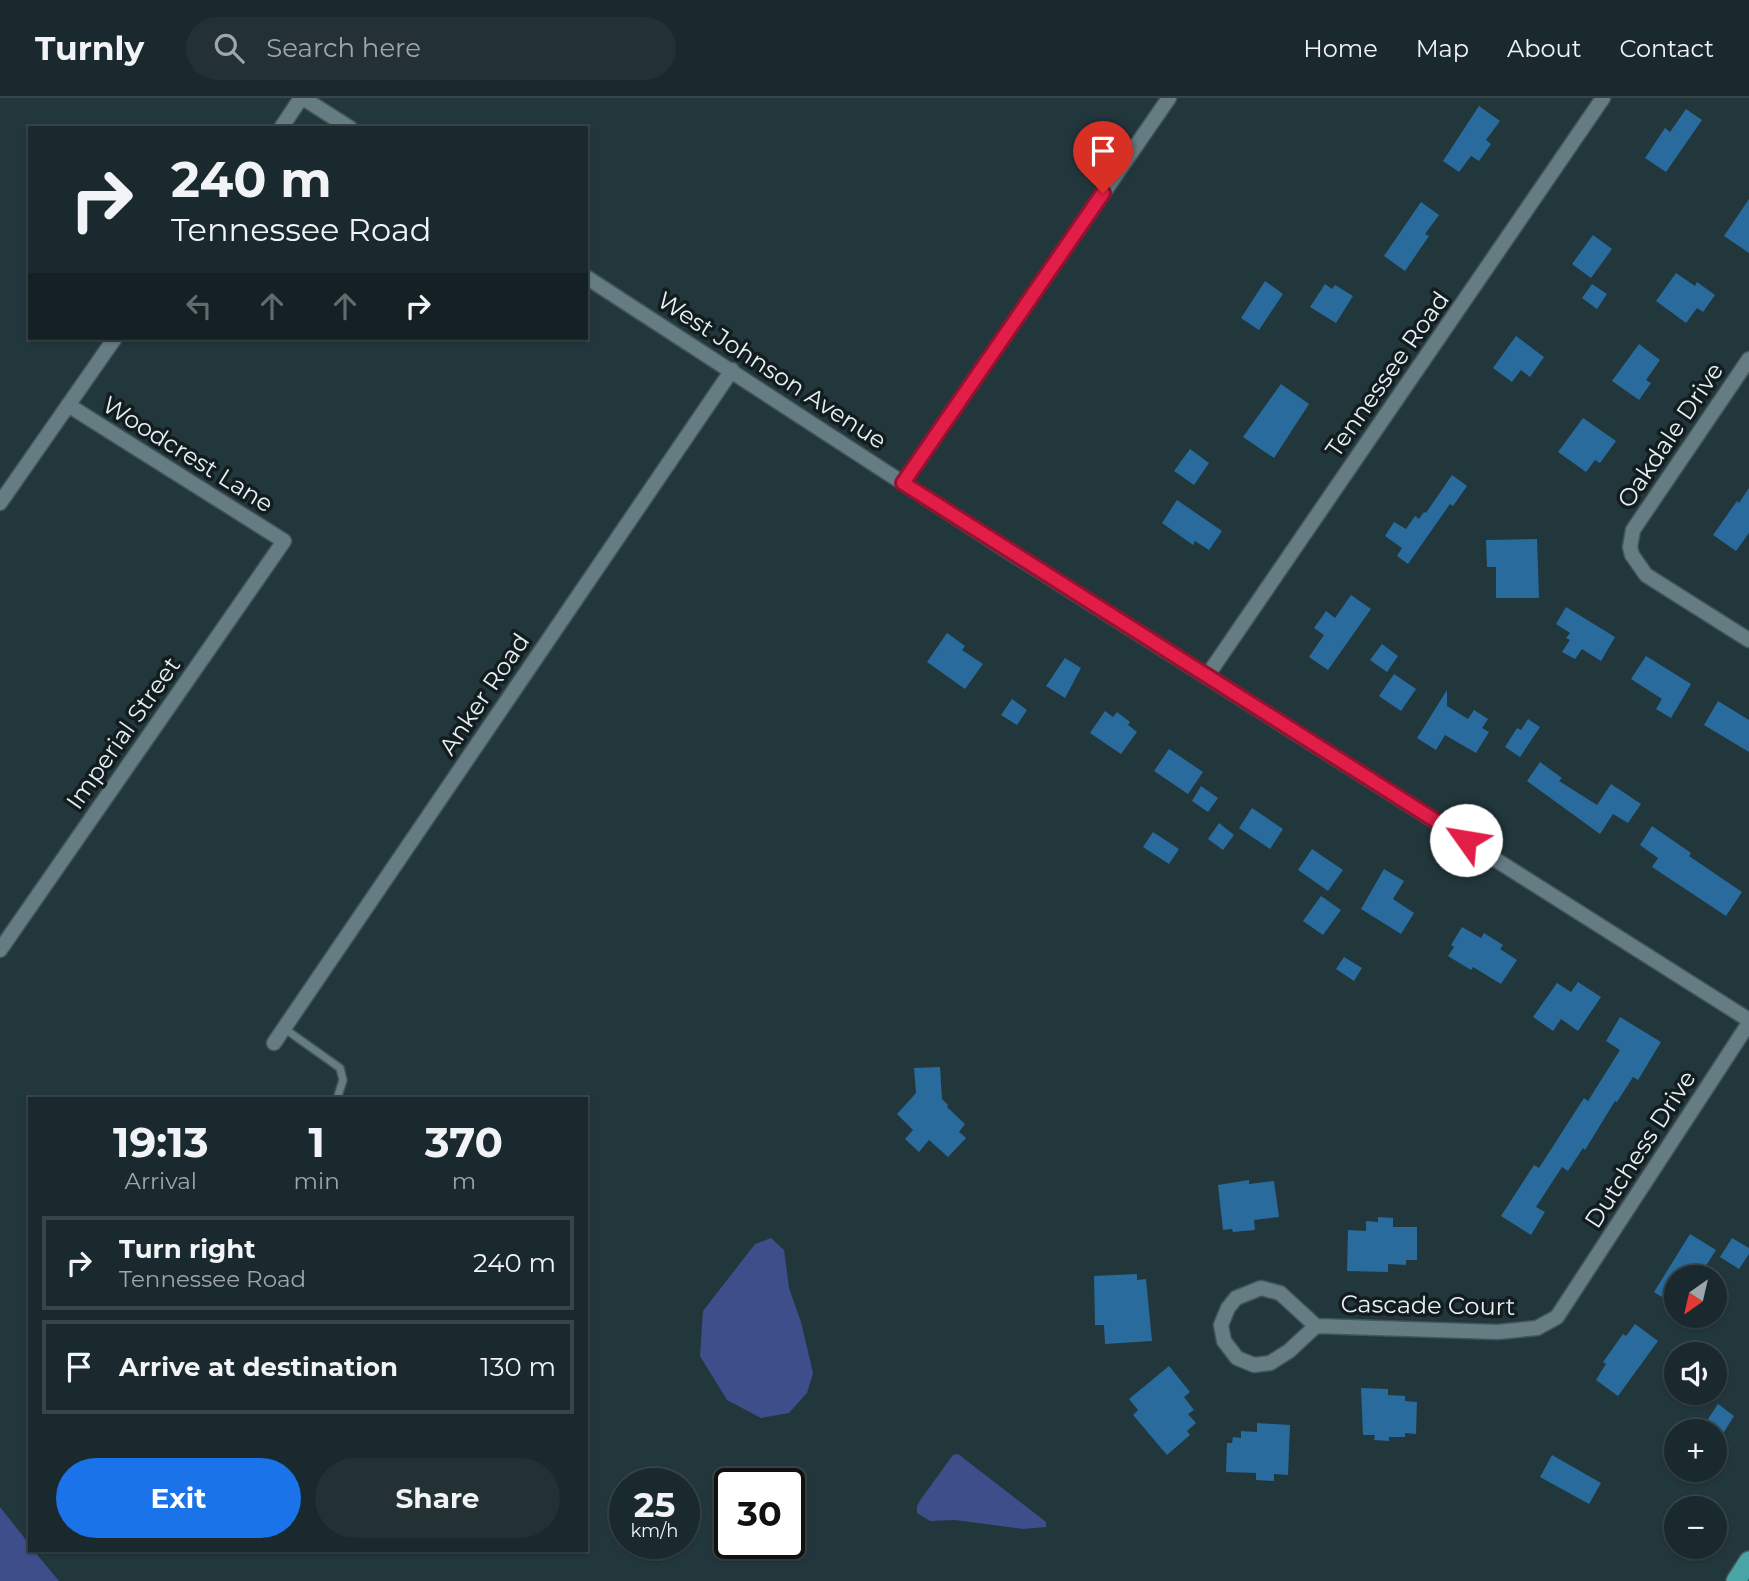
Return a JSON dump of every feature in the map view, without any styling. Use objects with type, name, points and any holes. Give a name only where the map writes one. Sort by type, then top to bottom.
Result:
[{"type":"main road","points":[[1735,1581],[1749,1561]]},
{"type":"street","points":[[282,126],[302,98],[347,126]]},
{"type":"street","points":[[903,483],[1169,98]]},
{"type":"street","name":"Tennessee Road","points":[[1207,676],[1603,98]]},
{"type":"street","name":"West Johnson Avenue","points":[[588,278],[903,483],[1749,1021]]},
{"type":"street","points":[[0,503],[114,340]]},
{"type":"street","name":"Oakdale Drive","points":[[1749,359],[1651,501],[1630,538],[1632,555],[1646,575],[1749,640]]},
{"type":"street","name":"Anker Road","points":[[274,1043],[732,370]]},
{"type":"street","name":"Woodcrest Lane","points":[[68,405],[284,541]]},
{"type":"street","name":"Imperial Street","points":[[0,950],[284,541]]},
{"type":"street","name":"Dutchess Drive","points":[[1570,1300],[1749,1021]]},
{"type":"street","name":"Cascade Court","points":[[1316,1326],[1289,1351],[1270,1363],[1254,1365],[1237,1358],[1224,1341],[1221,1325],[1228,1308],[1236,1298],[1261,1288],[1280,1293],[1316,1326],[1498,1332],[1530,1329],[1557,1317],[1570,1300]]},
{"type":"lane","points":[[285,1028],[340,1068],[343,1080],[338,1097]]},
{"type":"water","points":[[771,1238],[784,1250],[789,1288],[801,1322],[813,1373],[807,1393],[789,1413],[761,1418],[727,1400],[700,1356],[703,1311],[755,1244]]},
{"type":"water","points":[[958,1454],[1046,1522],[1046,1527],[1023,1529],[955,1520],[930,1521],[917,1513],[921,1499],[953,1455]]},
{"type":"water","points":[[0,1507],[28,1542],[28,1552],[35,1552],[59,1581],[0,1581]]},
{"type":"building","points":[[1479,106],[1500,121],[1486,140],[1491,144],[1479,161],[1471,156],[1459,172],[1443,161]]},
{"type":"building","points":[[1686,109],[1702,120],[1666,172],[1645,158],[1665,128],[1670,132]]},
{"type":"building","points":[[1749,199],[1749,253],[1724,236]]},
{"type":"building","points":[[1421,202],[1439,215],[1425,234],[1429,236],[1405,271],[1384,256]]},
{"type":"building","points":[[1593,235],[1612,249],[1591,278],[1572,264]]},
{"type":"building","points":[[1676,273],[1695,286],[1697,282],[1715,295],[1703,312],[1697,308],[1686,323],[1656,301]]},
{"type":"building","points":[[1265,281],[1283,294],[1259,330],[1241,318]]},
{"type":"building","points":[[1325,284],[1332,289],[1335,285],[1353,296],[1336,323],[1310,307]]},
{"type":"building","points":[[1592,284],[1607,294],[1597,309],[1582,298]]},
{"type":"building","points":[[1516,336],[1544,357],[1530,377],[1521,370],[1512,382],[1493,368]]},
{"type":"building","points":[[1639,344],[1660,360],[1646,380],[1651,383],[1639,400],[1612,381]]},
{"type":"building","points":[[1281,384],[1309,404],[1274,458],[1243,437]]},
{"type":"building","points":[[1583,418],[1616,441],[1600,463],[1595,460],[1586,472],[1558,452]]},
{"type":"building","points":[[1190,449],[1209,463],[1194,485],[1174,471]]},
{"type":"building","points":[[1452,475],[1467,486],[1453,506],[1450,504],[1408,564],[1397,556],[1402,548],[1385,536],[1394,522],[1406,529],[1415,516],[1419,519],[1426,513]]},
{"type":"building","points":[[1749,488],[1749,533],[1736,551],[1713,535]]},
{"type":"building","points":[[1177,500],[1222,531],[1209,550],[1195,541],[1193,545],[1162,523]]},
{"type":"building","points":[[1537,539],[1539,598],[1496,598],[1496,567],[1487,567],[1486,540]]},
{"type":"building","points":[[1351,595],[1371,609],[1328,670],[1309,657],[1324,635],[1314,628],[1326,611],[1335,618]]},
{"type":"building","points":[[1566,607],[1615,637],[1601,661],[1582,649],[1575,659],[1562,652],[1570,640],[1566,638],[1570,633],[1556,624]]},
{"type":"building","points":[[947,633],[965,646],[962,650],[983,664],[965,689],[927,662]]},
{"type":"building","points":[[1382,644],[1398,656],[1387,672],[1370,660]]},
{"type":"building","points":[[1646,656],[1691,684],[1671,718],[1656,709],[1662,699],[1631,679]]},
{"type":"building","points":[[1065,658],[1081,668],[1065,698],[1046,686]]},
{"type":"building","points":[[1394,674],[1416,689],[1401,711],[1379,696]]},
{"type":"building","points":[[1447,690],[1447,706],[1468,719],[1474,710],[1488,719],[1482,728],[1489,732],[1476,753],[1445,735],[1436,750],[1417,738]]},
{"type":"building","points":[[1012,699],[1027,710],[1017,725],[1001,715]]},
{"type":"building","points":[[1718,701],[1749,720],[1749,752],[1704,725]]},
{"type":"building","points":[[1105,711],[1113,717],[1117,712],[1130,722],[1128,725],[1137,732],[1121,754],[1090,733]]},
{"type":"building","points":[[1528,719],[1540,727],[1520,757],[1505,747],[1517,728],[1521,730]]},
{"type":"building","points":[[1169,749],[1203,772],[1188,794],[1154,771]]},
{"type":"building","points":[[1540,762],[1562,778],[1559,781],[1597,805],[1611,784],[1641,804],[1628,823],[1613,814],[1600,834],[1527,781]]},
{"type":"building","points":[[1201,786],[1218,798],[1208,812],[1192,801]]},
{"type":"building","points":[[1252,808],[1283,829],[1270,849],[1239,828]]},
{"type":"building","points":[[1219,823],[1234,835],[1223,850],[1208,839]]},
{"type":"building","points":[[1652,826],[1691,853],[1689,856],[1742,892],[1726,916],[1652,867],[1658,858],[1640,845]]},
{"type":"building","points":[[1153,832],[1179,849],[1169,864],[1143,847]]},
{"type":"building","points":[[1312,849],[1343,870],[1328,891],[1298,870]]},
{"type":"building","points":[[1384,869],[1404,881],[1393,899],[1414,913],[1401,934],[1361,909]]},
{"type":"building","points":[[1321,896],[1341,910],[1323,935],[1303,921]]},
{"type":"building","points":[[1462,927],[1481,938],[1484,933],[1503,945],[1500,949],[1517,960],[1501,984],[1448,956]]},
{"type":"building","points":[[1344,957],[1362,968],[1354,981],[1336,969]]},
{"type":"building","points":[[1578,982],[1601,997],[1578,1031],[1561,1019],[1553,1031],[1533,1017],[1557,983],[1571,992]]},
{"type":"building","points":[[1620,1017],[1661,1042],[1638,1080],[1633,1077],[1617,1102],[1615,1101],[1585,1150],[1583,1148],[1568,1171],[1562,1167],[1536,1207],[1545,1212],[1531,1235],[1501,1216],[1534,1165],[1539,1168],[1584,1098],[1588,1101],[1620,1050],[1606,1041]]},
{"type":"building","points":[[940,1067],[942,1099],[965,1124],[959,1132],[966,1138],[948,1157],[929,1140],[919,1152],[905,1139],[913,1130],[897,1114],[916,1093],[914,1068]]},
{"type":"building","points":[[1249,1180],[1249,1184],[1274,1181],[1279,1217],[1254,1220],[1255,1230],[1223,1230],[1218,1185]]},
{"type":"building","points":[[1378,1217],[1393,1218],[1393,1227],[1417,1227],[1417,1260],[1406,1260],[1406,1265],[1388,1264],[1388,1272],[1347,1271],[1348,1230],[1366,1231],[1366,1221],[1378,1222]]},
{"type":"building","points":[[1690,1234],[1716,1250],[1706,1265],[1671,1265]]},
{"type":"building","points":[[1732,1238],[1749,1248],[1749,1254],[1739,1269],[1720,1257]]},
{"type":"building","points":[[1137,1274],[1137,1280],[1146,1279],[1152,1341],[1105,1344],[1104,1325],[1095,1325],[1094,1276]]},
{"type":"building","points":[[1664,1276],[1664,1298],[1654,1292]]},
{"type":"building","points":[[1635,1324],[1658,1341],[1618,1396],[1596,1380],[1606,1364],[1603,1362],[1623,1334],[1626,1336]]},
{"type":"building","points":[[1169,1366],[1190,1392],[1184,1397],[1194,1410],[1188,1414],[1196,1423],[1187,1431],[1190,1435],[1167,1455],[1133,1415],[1138,1410],[1129,1399]]},
{"type":"building","points":[[1361,1388],[1388,1389],[1388,1395],[1405,1396],[1405,1401],[1417,1402],[1416,1434],[1405,1433],[1405,1437],[1389,1437],[1389,1441],[1374,1440],[1375,1435],[1363,1435]]},
{"type":"building","points":[[1717,1405],[1734,1416],[1727,1427],[1727,1419],[1708,1419]]},
{"type":"building","points":[[1257,1423],[1290,1425],[1288,1475],[1274,1474],[1274,1481],[1256,1480],[1256,1473],[1226,1472],[1227,1443],[1232,1443],[1233,1437],[1241,1438],[1241,1431],[1257,1432]]},
{"type":"building","points":[[1552,1455],[1601,1483],[1589,1504],[1540,1477]]},
{"type":"route","points":[[1103,193],[903,483],[1466,840]]}]
